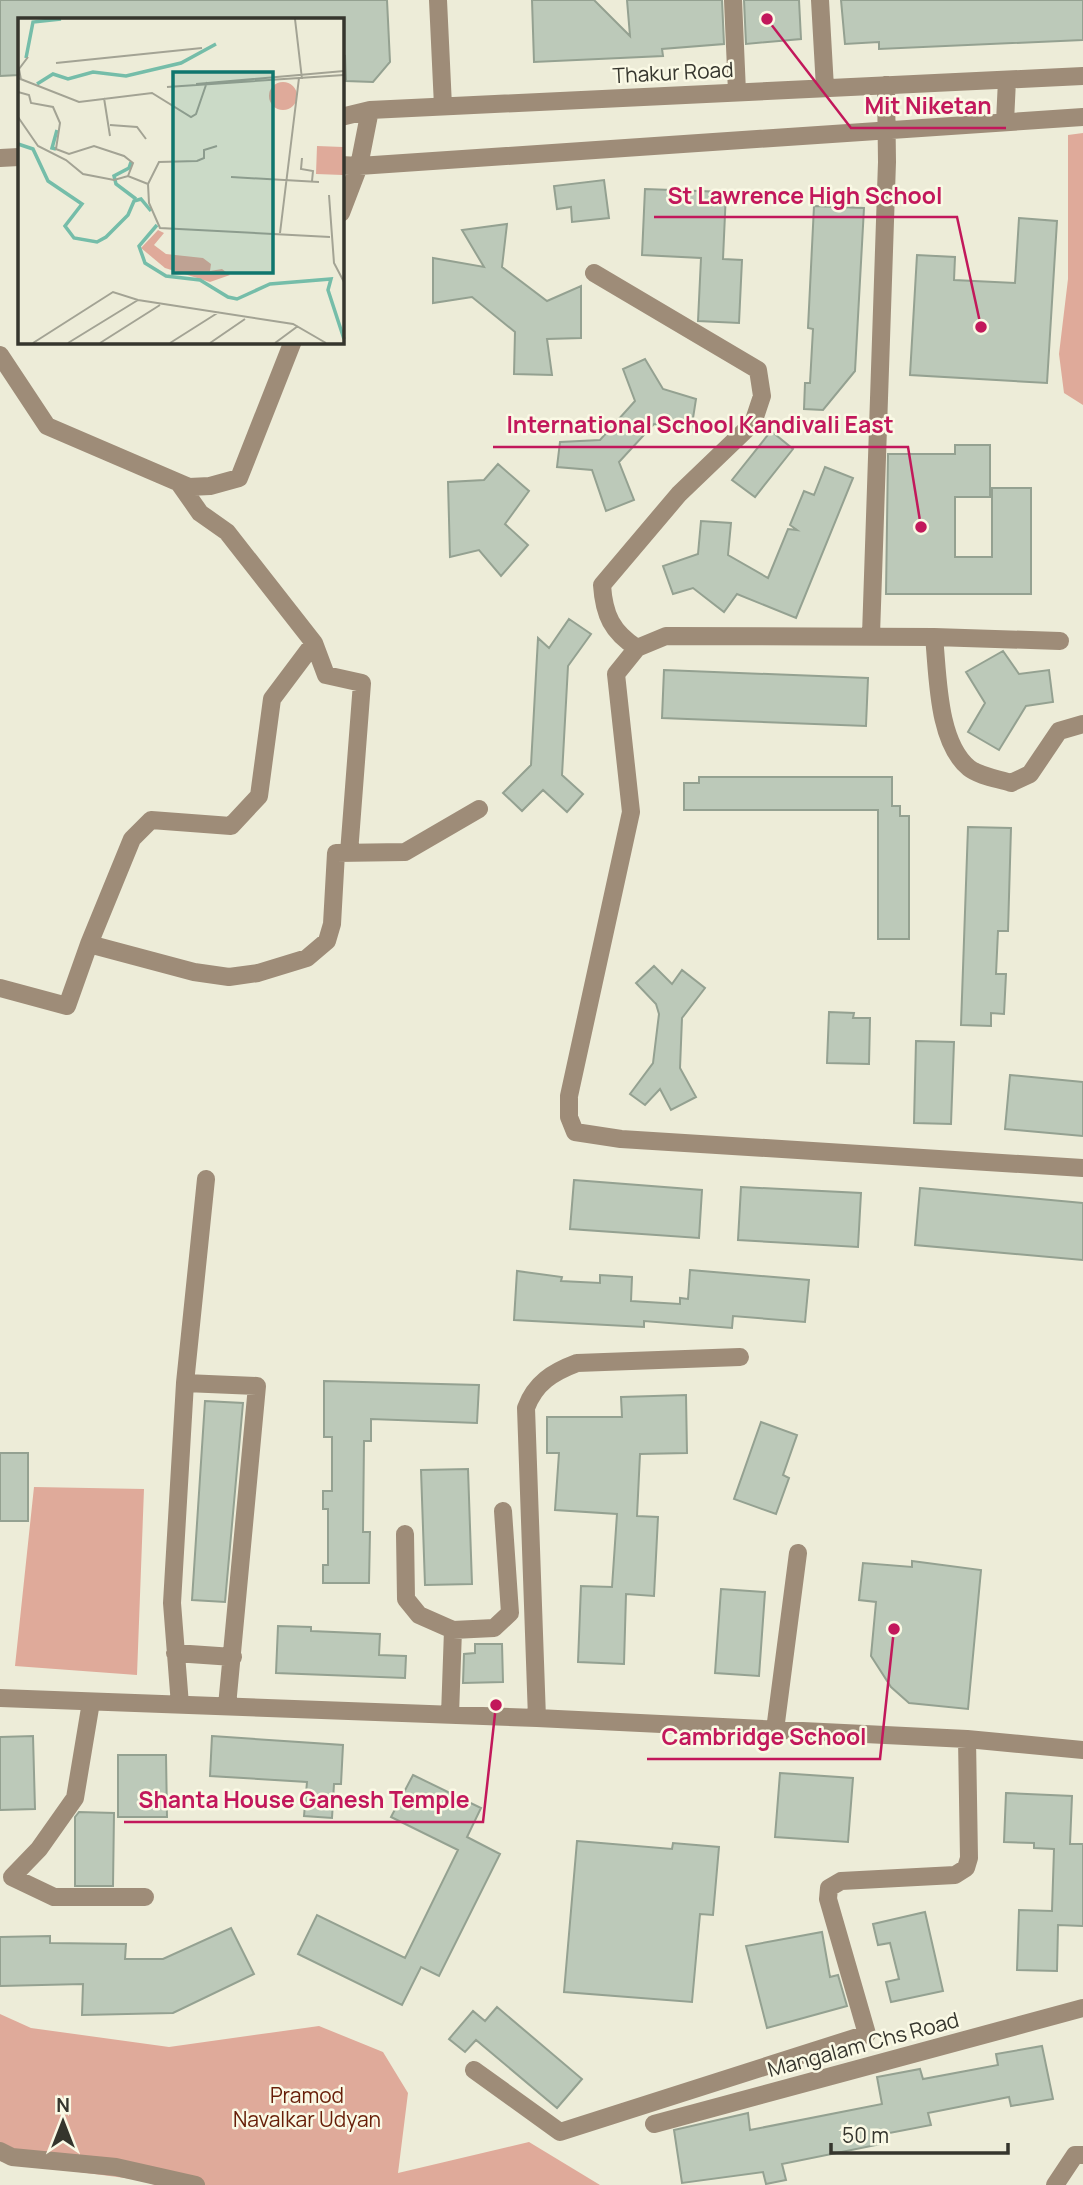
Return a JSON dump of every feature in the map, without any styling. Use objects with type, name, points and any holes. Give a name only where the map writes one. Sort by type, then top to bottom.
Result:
[{"type":"street","points":[[438,0],[443,106]]},
{"type":"street","points":[[733,0],[737,92]]},
{"type":"street","points":[[820,0],[825,88]]},
{"type":"street","name":"Thakur Road","points":[[343,117],[370,110],[443,106],[1083,76]]},
{"type":"street","points":[[1005,122],[1007,79]]},
{"type":"street","points":[[871,635],[888,131],[887,85]]},
{"type":"street","points":[[343,203],[350,166],[370,110]]},
{"type":"street","points":[[350,166],[1083,117]]},
{"type":"street","points":[[0,158],[18,157]]},
{"type":"street","points":[[594,272],[758,370],[762,396],[753,423],[679,494],[602,585],[603,611],[620,637],[637,648]]},
{"type":"street","points":[[0,355],[47,426],[190,488],[239,478],[292,343]]},
{"type":"street","points":[[179,483],[200,513],[227,532],[314,643],[326,675],[362,683],[349,853]]},
{"type":"street","points":[[1060,641],[871,635],[666,636],[637,648],[616,674],[631,812],[569,1096],[569,1117],[575,1132],[621,1139],[1083,1168]]},
{"type":"street","points":[[934,637],[943,721],[955,747],[970,769],[1011,783],[1030,774],[1059,731],[1083,724]]},
{"type":"street","points":[[0,988],[67,1006],[132,839],[151,820],[232,826],[259,796],[272,699],[314,643]]},
{"type":"street","points":[[89,944],[194,972],[229,977],[258,973],[307,958],[327,941],[331,924],[336,853],[405,852],[479,809]]},
{"type":"street","points":[[180,1705],[172,1602],[185,1383],[206,1179]]},
{"type":"street","points":[[537,1718],[526,1408],[531,1395],[553,1371],[577,1363],[740,1357]]},
{"type":"street","points":[[185,1383],[257,1386],[227,1706]]},
{"type":"street","points":[[405,1534],[405,1599],[419,1615],[453,1630],[494,1628],[510,1613],[503,1511]]},
{"type":"street","points":[[775,1730],[798,1553]]},
{"type":"street","points":[[450,1715],[453,1630]]},
{"type":"street","points":[[175,1653],[233,1657]]},
{"type":"street","points":[[0,1698],[537,1718],[967,1739],[1083,1750]]},
{"type":"street","points":[[91,1702],[75,1798],[39,1849],[12,1877],[54,1897],[145,1897]]},
{"type":"street","points":[[474,2070],[559,2132],[867,2034],[828,1899],[829,1888],[841,1881],[955,1875],[966,1868],[970,1858],[967,1739]]},
{"type":"street","name":"Mangalam Chs Road","points":[[654,2124],[1083,2008]]},
{"type":"street","points":[[0,2151],[12,2157],[116,2168],[196,2185]]},
{"type":"street","points":[[1055,2185],[1075,2155],[1083,2155]]},
{"type":"green space","points":[[1083,133],[1083,405],[1064,393],[1059,354],[1068,279],[1068,135]]},
{"type":"green space","points":[[34,1487],[144,1489],[137,1675],[15,1666]]},
{"type":"green space","name":"Pramod Navalkar Udyan","points":[[0,2014],[31,2028],[169,2047],[319,2026],[383,2052],[408,2093],[398,2173],[529,2142],[600,2185],[155,2185],[140,2180],[3,2162],[0,2161]]},
{"type":"building","points":[[0,0],[387,0],[390,62],[373,82],[346,81],[343,18],[18,18],[18,75],[0,76]]},
{"type":"building","points":[[532,0],[594,0],[630,36],[627,0],[722,0],[724,44],[662,49],[663,56],[534,62]]},
{"type":"building","points":[[744,0],[799,0],[801,39],[746,44]]},
{"type":"building","points":[[841,0],[1083,0],[1083,40],[879,49],[879,42],[845,44]]},
{"type":"building","points":[[604,180],[609,218],[572,222],[571,207],[557,209],[554,186]]},
{"type":"building","points":[[645,189],[726,192],[723,259],[742,260],[739,323],[698,321],[701,258],[642,255]]},
{"type":"building","points":[[814,206],[864,208],[855,371],[823,410],[804,409],[805,383],[810,383],[813,329],[808,328]]},
{"type":"building","points":[[1019,218],[1057,221],[1047,383],[910,375],[917,255],[955,257],[954,280],[1015,283]]},
{"type":"building","points":[[507,224],[502,267],[547,301],[581,286],[581,338],[547,339],[552,375],[514,374],[515,332],[472,297],[433,303],[433,258],[484,267],[462,230]]},
{"type":"building","points":[[645,359],[663,389],[696,399],[691,431],[654,424],[619,462],[634,500],[606,511],[592,470],[557,467],[560,442],[600,440],[635,401],[623,369]]},
{"type":"building","points":[[771,431],[793,449],[755,497],[732,480]]},
{"type":"building","points":[[955,445],[990,445],[990,497],[955,497],[955,557],[992,557],[992,488],[1031,488],[1031,594],[886,594],[888,454],[955,454]]},
{"type":"building","points":[[498,464],[529,491],[505,524],[528,545],[501,576],[479,550],[450,557],[448,482],[484,480]]},
{"type":"building","points":[[825,467],[853,478],[796,618],[737,594],[724,612],[693,588],[673,594],[663,566],[698,554],[701,521],[731,523],[728,555],[768,578],[788,529],[797,530],[790,525],[804,491],[814,495]]},
{"type":"building","points":[[569,619],[591,634],[568,666],[562,775],[583,794],[567,812],[543,790],[522,811],[503,793],[531,765],[538,638],[549,648]]},
{"type":"building","points":[[1003,651],[1019,674],[1049,670],[1053,702],[1026,706],[999,750],[968,732],[985,703],[966,672]]},
{"type":"building","points":[[664,670],[868,678],[866,726],[662,718]]},
{"type":"building","points":[[699,777],[892,777],[892,806],[900,806],[900,816],[909,816],[909,939],[878,939],[878,810],[684,810],[684,783],[699,783]]},
{"type":"building","points":[[968,827],[1011,828],[1008,931],[998,931],[996,974],[1006,974],[1004,1014],[991,1013],[991,1026],[961,1025]]},
{"type":"building","points":[[654,966],[672,984],[682,970],[705,988],[682,1018],[680,1068],[696,1097],[671,1110],[660,1089],[645,1105],[630,1094],[653,1063],[659,1014],[656,1004],[636,983]]},
{"type":"building","points":[[829,1012],[854,1013],[853,1018],[870,1018],[869,1064],[827,1063]]},
{"type":"building","points":[[916,1041],[954,1042],[951,1124],[914,1123]]},
{"type":"building","points":[[1010,1075],[1083,1082],[1083,1136],[1005,1129]]},
{"type":"building","points":[[574,1180],[702,1190],[699,1238],[570,1229]]},
{"type":"building","points":[[741,1187],[861,1193],[858,1247],[738,1240]]},
{"type":"building","points":[[920,1188],[1083,1203],[1083,1260],[915,1245]]},
{"type":"building","points":[[690,1270],[809,1280],[805,1322],[733,1316],[732,1328],[644,1321],[644,1327],[514,1320],[517,1271],[562,1277],[561,1281],[600,1283],[600,1275],[632,1277],[631,1301],[680,1304],[680,1298],[688,1299]]},
{"type":"building","points":[[324,1381],[479,1385],[477,1423],[371,1419],[371,1441],[364,1441],[363,1532],[370,1532],[369,1583],[323,1583],[323,1565],[328,1565],[328,1509],[323,1509],[323,1491],[332,1491],[332,1437],[324,1437]]},
{"type":"building","points":[[686,1395],[687,1453],[640,1454],[637,1516],[658,1517],[654,1596],[626,1594],[624,1664],[578,1662],[581,1586],[612,1587],[617,1514],[555,1510],[559,1453],[547,1453],[547,1417],[622,1417],[621,1397]]},
{"type":"building","points":[[205,1401],[243,1403],[225,1602],[192,1600]]},
{"type":"building","points":[[761,1422],[797,1435],[783,1475],[789,1478],[776,1514],[734,1499]]},
{"type":"building","points":[[0,1453],[28,1453],[28,1521],[0,1521]]},
{"type":"building","points":[[468,1469],[472,1584],[425,1585],[421,1470]]},
{"type":"building","points":[[912,1561],[981,1570],[968,1709],[909,1703],[891,1687],[871,1656],[876,1602],[859,1600],[863,1563],[912,1567]]},
{"type":"building","points":[[721,1589],[765,1592],[759,1676],[715,1673]]},
{"type":"building","points":[[278,1626],[311,1627],[311,1631],[380,1634],[379,1655],[406,1656],[405,1678],[276,1673]]},
{"type":"building","points":[[475,1644],[502,1644],[503,1682],[463,1683],[464,1654],[475,1653]]},
{"type":"building","points":[[33,1736],[35,1809],[0,1810],[0,1737]]},
{"type":"building","points":[[212,1736],[343,1745],[341,1784],[334,1784],[332,1818],[304,1816],[307,1782],[210,1776]]},
{"type":"building","points":[[118,1755],[166,1755],[167,1817],[118,1817]]},
{"type":"building","points":[[780,1773],[853,1778],[848,1842],[775,1837]]},
{"type":"building","points":[[413,1775],[481,1808],[467,1837],[500,1854],[439,1976],[421,1967],[402,2005],[298,1954],[317,1915],[405,1958],[458,1850],[391,1817]]},
{"type":"building","points":[[1006,1793],[1072,1796],[1070,1844],[1083,1844],[1083,1926],[1058,1925],[1057,1971],[1017,1970],[1019,1910],[1052,1911],[1054,1849],[1034,1848],[1034,1843],[1004,1842]]},
{"type":"building","points":[[79,1812],[114,1813],[113,1886],[75,1886],[75,1817]]},
{"type":"building","points":[[577,1841],[672,1849],[673,1843],[719,1847],[713,1915],[700,1914],[692,2002],[564,1992]]},
{"type":"building","points":[[925,1912],[943,1991],[891,2002],[886,1982],[899,1979],[890,1943],[878,1945],[873,1924]]},
{"type":"building","points":[[231,1928],[254,1974],[173,2013],[82,2015],[83,1984],[0,1986],[0,1937],[50,1936],[50,1943],[126,1944],[125,1959],[163,1959]]},
{"type":"building","points":[[822,1932],[830,1977],[838,1975],[847,2006],[767,2028],[746,1946]]},
{"type":"building","points":[[497,2007],[582,2079],[557,2108],[476,2040],[465,2052],[449,2039],[473,2011],[485,2021]]},
{"type":"building","points":[[1042,2046],[1053,2099],[1011,2106],[1009,2097],[928,2113],[931,2125],[884,2134],[886,2143],[782,2164],[786,2180],[766,2184],[763,2172],[682,2183],[674,2130],[748,2113],[750,2130],[882,2104],[877,2077],[920,2069],[923,2079],[998,2065],[996,2054]]},
{"type":"place","name":"Mit Niketan","points":[[767,19]]},
{"type":"place","name":"St Lawrence High School","points":[[981,327]]},
{"type":"place","name":"International School Kandivali East","points":[[921,527]]},
{"type":"place","name":"Cambridge School","points":[[894,1629]]},
{"type":"place","name":"Shanta House Ganesh Temple","points":[[496,1705]]}]
